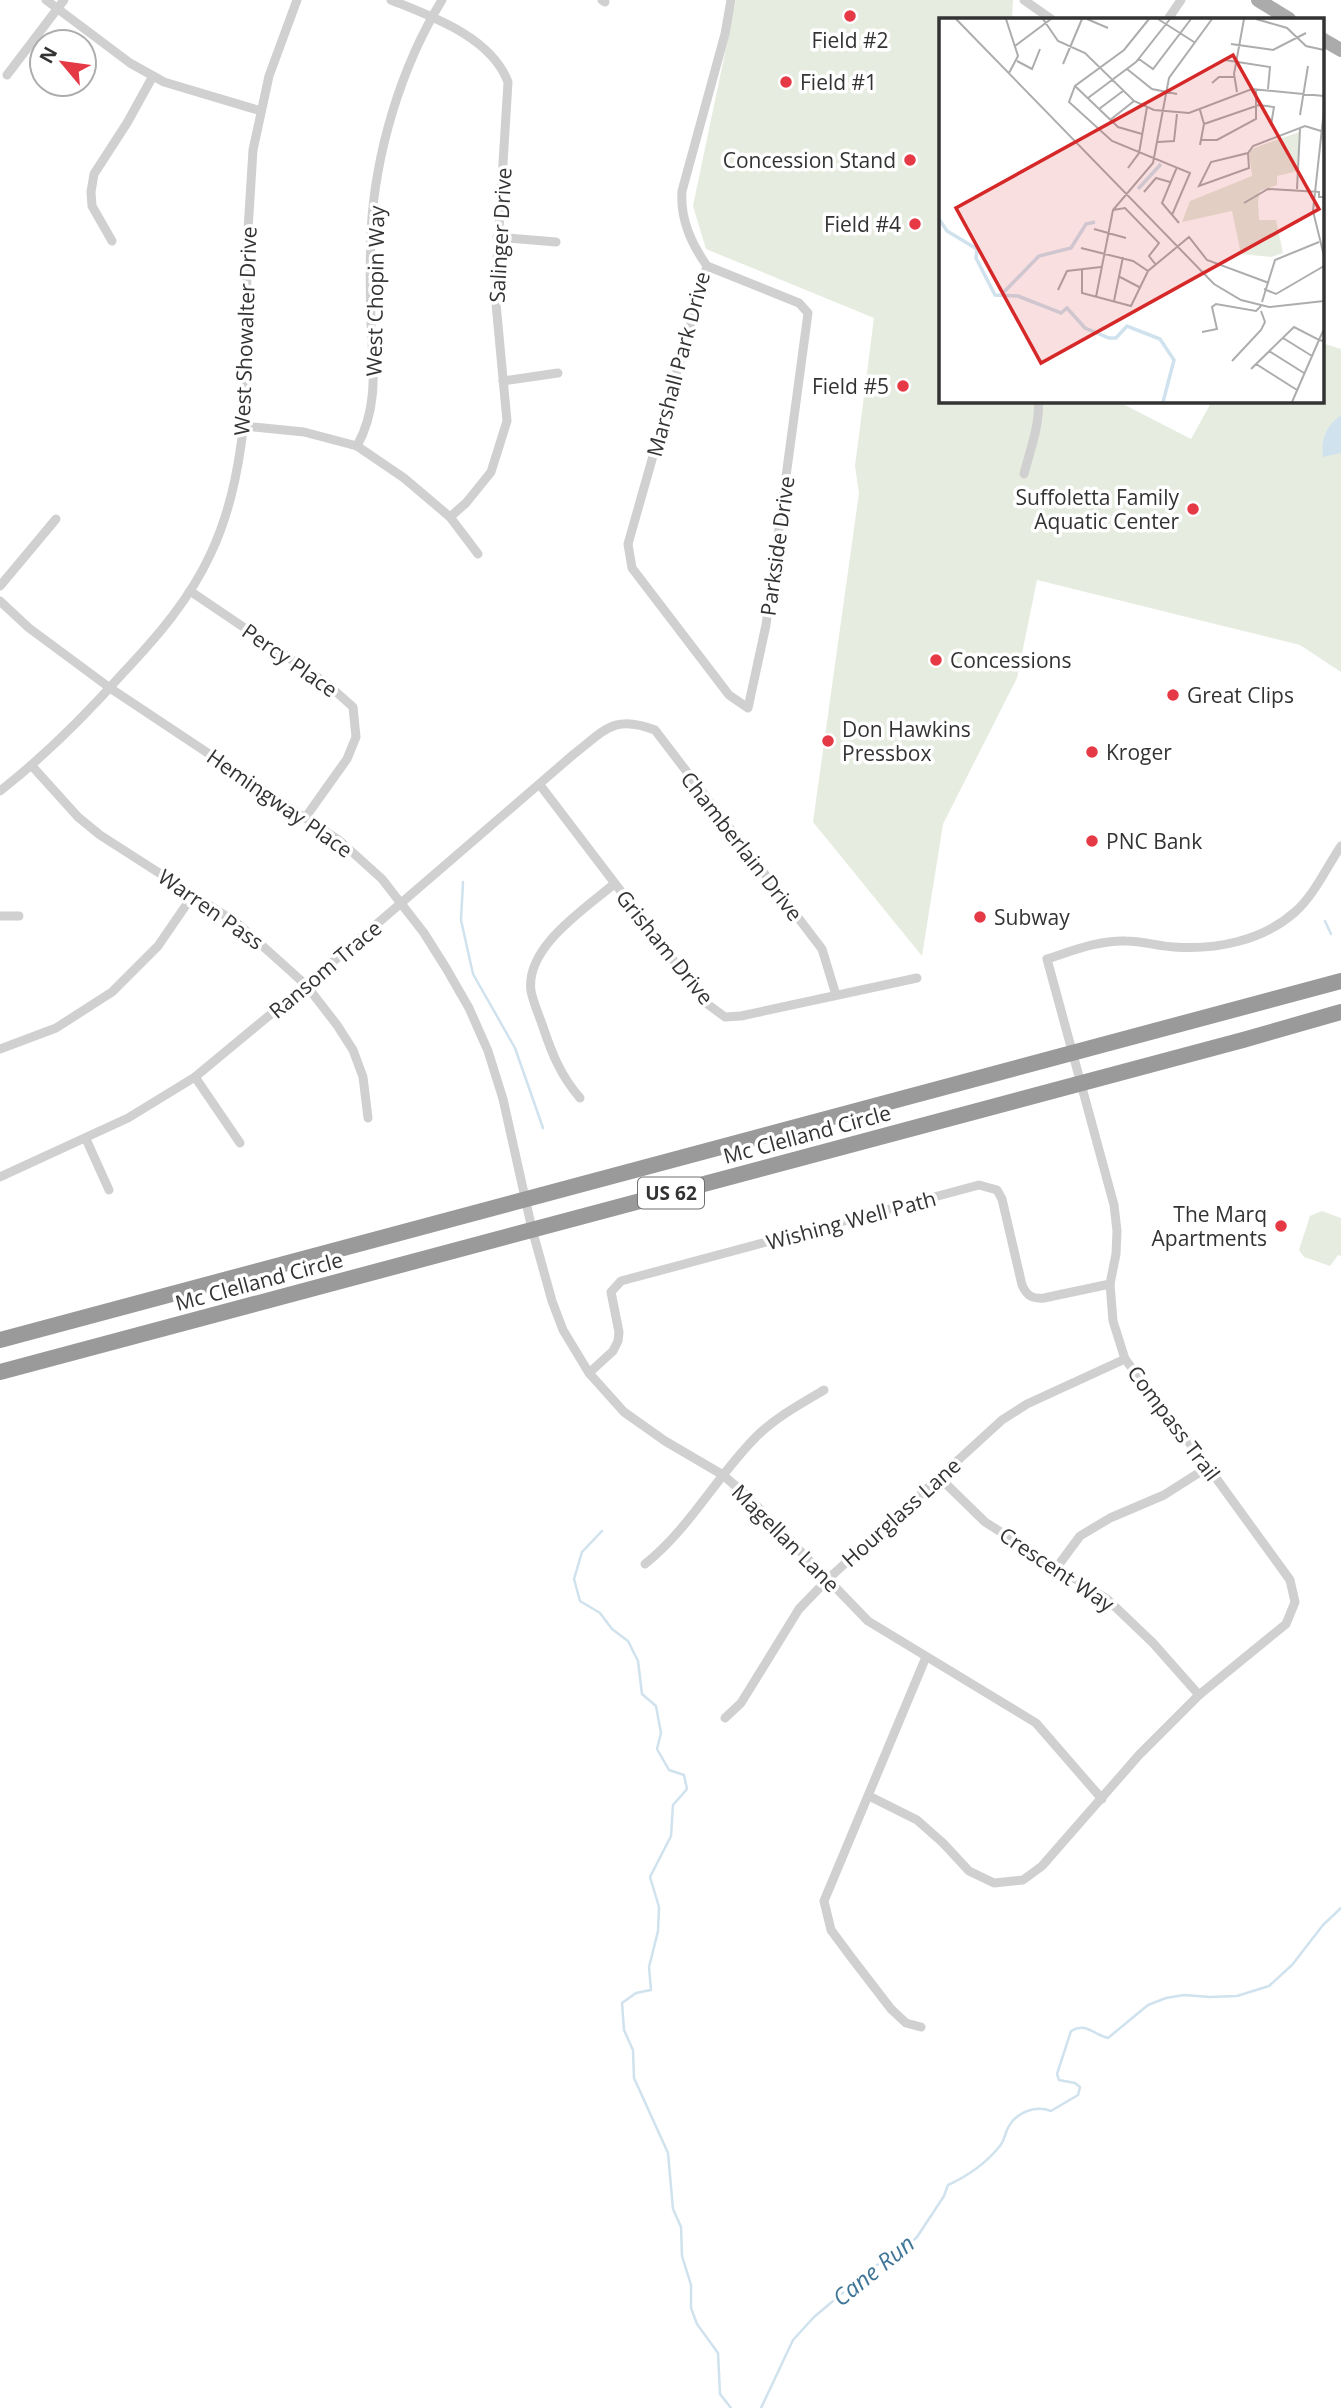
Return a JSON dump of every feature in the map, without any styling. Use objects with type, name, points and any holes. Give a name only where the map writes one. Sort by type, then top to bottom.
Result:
[{"type":"highway","name":"Mc Clelland Circle","points":[[0,1340],[1341,981]]},
{"type":"highway","name":"Mc Clelland Circle","points":[[0,1372],[1341,1012]]},
{"type":"main road","points":[[1258,0],[1287,18]]},
{"type":"main road","points":[[1324,40],[1341,50]]},
{"type":"street","points":[[46,0],[130,64],[153,76],[179,87],[261,111]]},
{"type":"street","points":[[7,75],[64,0]]},
{"type":"street","name":"West Showalter Drive","points":[[0,791],[73,729],[151,643],[190,591],[211,554],[229,507],[240,457],[246,403],[247,242],[253,150],[269,76],[297,0]]},
{"type":"street","name":"Salinger Drive","points":[[391,0],[432,16],[464,34],[492,56],[508,82],[495,293],[507,421],[491,472],[466,503],[450,517]]},
{"type":"street","name":"West Chopin Way","points":[[358,446],[366,430],[372,407],[374,369],[371,230],[380,168],[393,111],[419,43],[442,0]]},
{"type":"street","name":"Marshall Park Drive","points":[[632,568],[628,544],[707,266],[684,223],[682,191],[732,0]]},
{"type":"street","points":[[1024,0],[1050,18]]},
{"type":"street","points":[[1169,18],[1181,0]]},
{"type":"street","points":[[112,241],[92,206],[93,174],[127,123],[153,76]]},
{"type":"street","points":[[497,237],[556,242]]},
{"type":"street","name":"Parkside Drive","points":[[632,568],[729,695],[748,708],[766,625],[808,313],[799,303],[707,266]]},
{"type":"street","points":[[503,381],[558,373]]},
{"type":"street","points":[[1024,474],[1038,402]]},
{"type":"street","points":[[243,426],[304,432],[358,446],[404,478],[450,517],[478,554]]},
{"type":"street","points":[[0,586],[56,519]]},
{"type":"street","name":"Percy Place","points":[[190,591],[326,683],[353,707],[356,737],[346,760],[305,818]]},
{"type":"street","name":"Hemingway Place","points":[[0,601],[29,628],[110,688],[340,841],[382,879],[424,933],[446,968],[488,1051],[503,1099],[532,1230]]},
{"type":"street","name":"Chamberlain Drive","points":[[623,723],[635,722],[655,730],[822,949],[836,995]]},
{"type":"street","name":"Ransom Trace","points":[[0,1177],[128,1118],[195,1077],[608,728],[623,723]]},
{"type":"street","name":"Warren Pass","points":[[32,766],[78,817],[192,895],[237,922],[306,985],[353,1050],[363,1077],[368,1118]]},
{"type":"street","name":"Grisham Drive","points":[[540,785],[706,1003],[725,1017],[741,1016],[917,978]]},
{"type":"street","name":"Compass Trail","points":[[1199,1695],[1286,1624],[1295,1602],[1290,1580],[1208,1466],[1125,1359],[1113,1321],[1110,1284],[1117,1242],[1114,1205],[1047,959],[1105,942],[1126,941],[1198,948],[1250,938],[1272,928],[1311,895],[1341,846]]},
{"type":"street","points":[[580,1098],[565,1081],[554,1060],[531,991],[532,967],[546,944],[614,884]]},
{"type":"street","points":[[0,1049],[56,1028],[113,992],[158,946],[192,895]]},
{"type":"street","points":[[0,916],[19,916]]},
{"type":"street","points":[[195,1077],[240,1143]]},
{"type":"street","points":[[86,1139],[109,1190]]},
{"type":"street","name":"Wishing Well Path","points":[[589,1373],[613,1351],[618,1341],[619,1332],[611,1292],[621,1281],[979,1185],[997,1190],[1002,1199],[1021,1285],[1026,1295],[1034,1299],[1044,1298],[1110,1284]]},
{"type":"street","name":"Magellan Lane","points":[[532,1230],[563,1330],[589,1373],[624,1412],[665,1441],[723,1475],[747,1496],[868,1621],[1036,1723],[1102,1799]]},
{"type":"street","name":"Hourglass Lane","points":[[725,1718],[741,1703],[799,1609],[828,1579],[1010,1415],[1027,1404],[1125,1359]]},
{"type":"street","points":[[645,1564],[667,1547],[755,1437],[794,1407],[824,1390]]},
{"type":"street","points":[[1057,1567],[1080,1536],[1110,1518],[1164,1495],[1208,1466]]},
{"type":"street","name":"Crescent Way","points":[[940,1478],[985,1522],[1107,1599],[1153,1643],[1199,1695]]},
{"type":"street","points":[[921,2027],[906,2023],[891,2009],[831,1930],[824,1900],[926,1657]]},
{"type":"street","points":[[869,1796],[917,1820],[969,1871],[994,1882],[1023,1880],[1042,1866],[1139,1755],[1199,1695]]},
{"type":"shaded area","points":[[736,0],[1013,0],[1012,18],[939,18],[939,402],[1119,402],[1191,439],[1211,402],[1324,402],[1324,344],[1341,349],[1341,672],[1300,645],[1037,580],[1017,678],[943,824],[922,956],[813,822],[859,493],[855,466],[874,318],[706,249],[693,206]]},
{"type":"shaded area","points":[[1322,1211],[1341,1218],[1341,1256],[1338,1255],[1330,1266],[1304,1257],[1299,1250],[1310,1216]]},
{"type":"water","points":[[1341,415],[1341,453],[1323,457],[1326,433]]},
{"type":"waterway","points":[[463,882],[461,920],[473,974],[515,1048],[543,1128]]},
{"type":"waterway","points":[[1325,921],[1331,934]]},
{"type":"waterway","points":[[602,1531],[582,1552],[574,1579],[580,1601],[600,1613],[612,1629],[628,1641],[638,1661],[642,1694],[656,1706],[661,1733],[657,1749],[669,1770],[684,1775],[687,1789],[673,1805],[671,1836],[650,1877],[659,1907],[658,1931],[649,1967],[651,1990],[636,1993],[622,2003],[624,2030],[633,2050],[634,2078],[668,2153],[673,2209],[681,2227],[682,2256],[691,2285],[691,2308],[697,2324],[718,2353],[720,2394],[731,2408]]},
{"type":"waterway","name":"Cane Run","points":[[761,2408],[793,2340],[814,2317],[877,2265],[902,2251],[917,2237],[944,2196],[948,2185],[989,2158],[1002,2144],[1012,2121],[1033,2109],[1051,2111],[1078,2095],[1080,2087],[1075,2083],[1059,2080],[1057,2074],[1071,2031],[1085,2028],[1108,2038],[1148,2005],[1166,1998],[1184,1995],[1237,1996],[1269,1986],[1292,1965],[1323,1925],[1341,1908]]},
{"type":"place","name":"Field #2","points":[[850,16]]},
{"type":"place","name":"Field #1","points":[[786,82]]},
{"type":"place","name":"Concession Stand","points":[[910,160]]},
{"type":"place","name":"Field #4","points":[[915,224]]},
{"type":"place","name":"Field #5","points":[[903,386]]},
{"type":"place","name":"Suffoletta Family Aquatic Center","points":[[1193,509]]},
{"type":"place","name":"Concessions","points":[[936,660]]},
{"type":"place","name":"Great Clips","points":[[1173,695]]},
{"type":"place","name":"Don Hawkins Pressbox","points":[[828,741]]},
{"type":"place","name":"Kroger","points":[[1092,752]]},
{"type":"place","name":"PNC Bank","points":[[1092,841]]},
{"type":"place","name":"Subway","points":[[980,917]]},
{"type":"place","name":"The Marq Apartments","points":[[1281,1226]]}]
